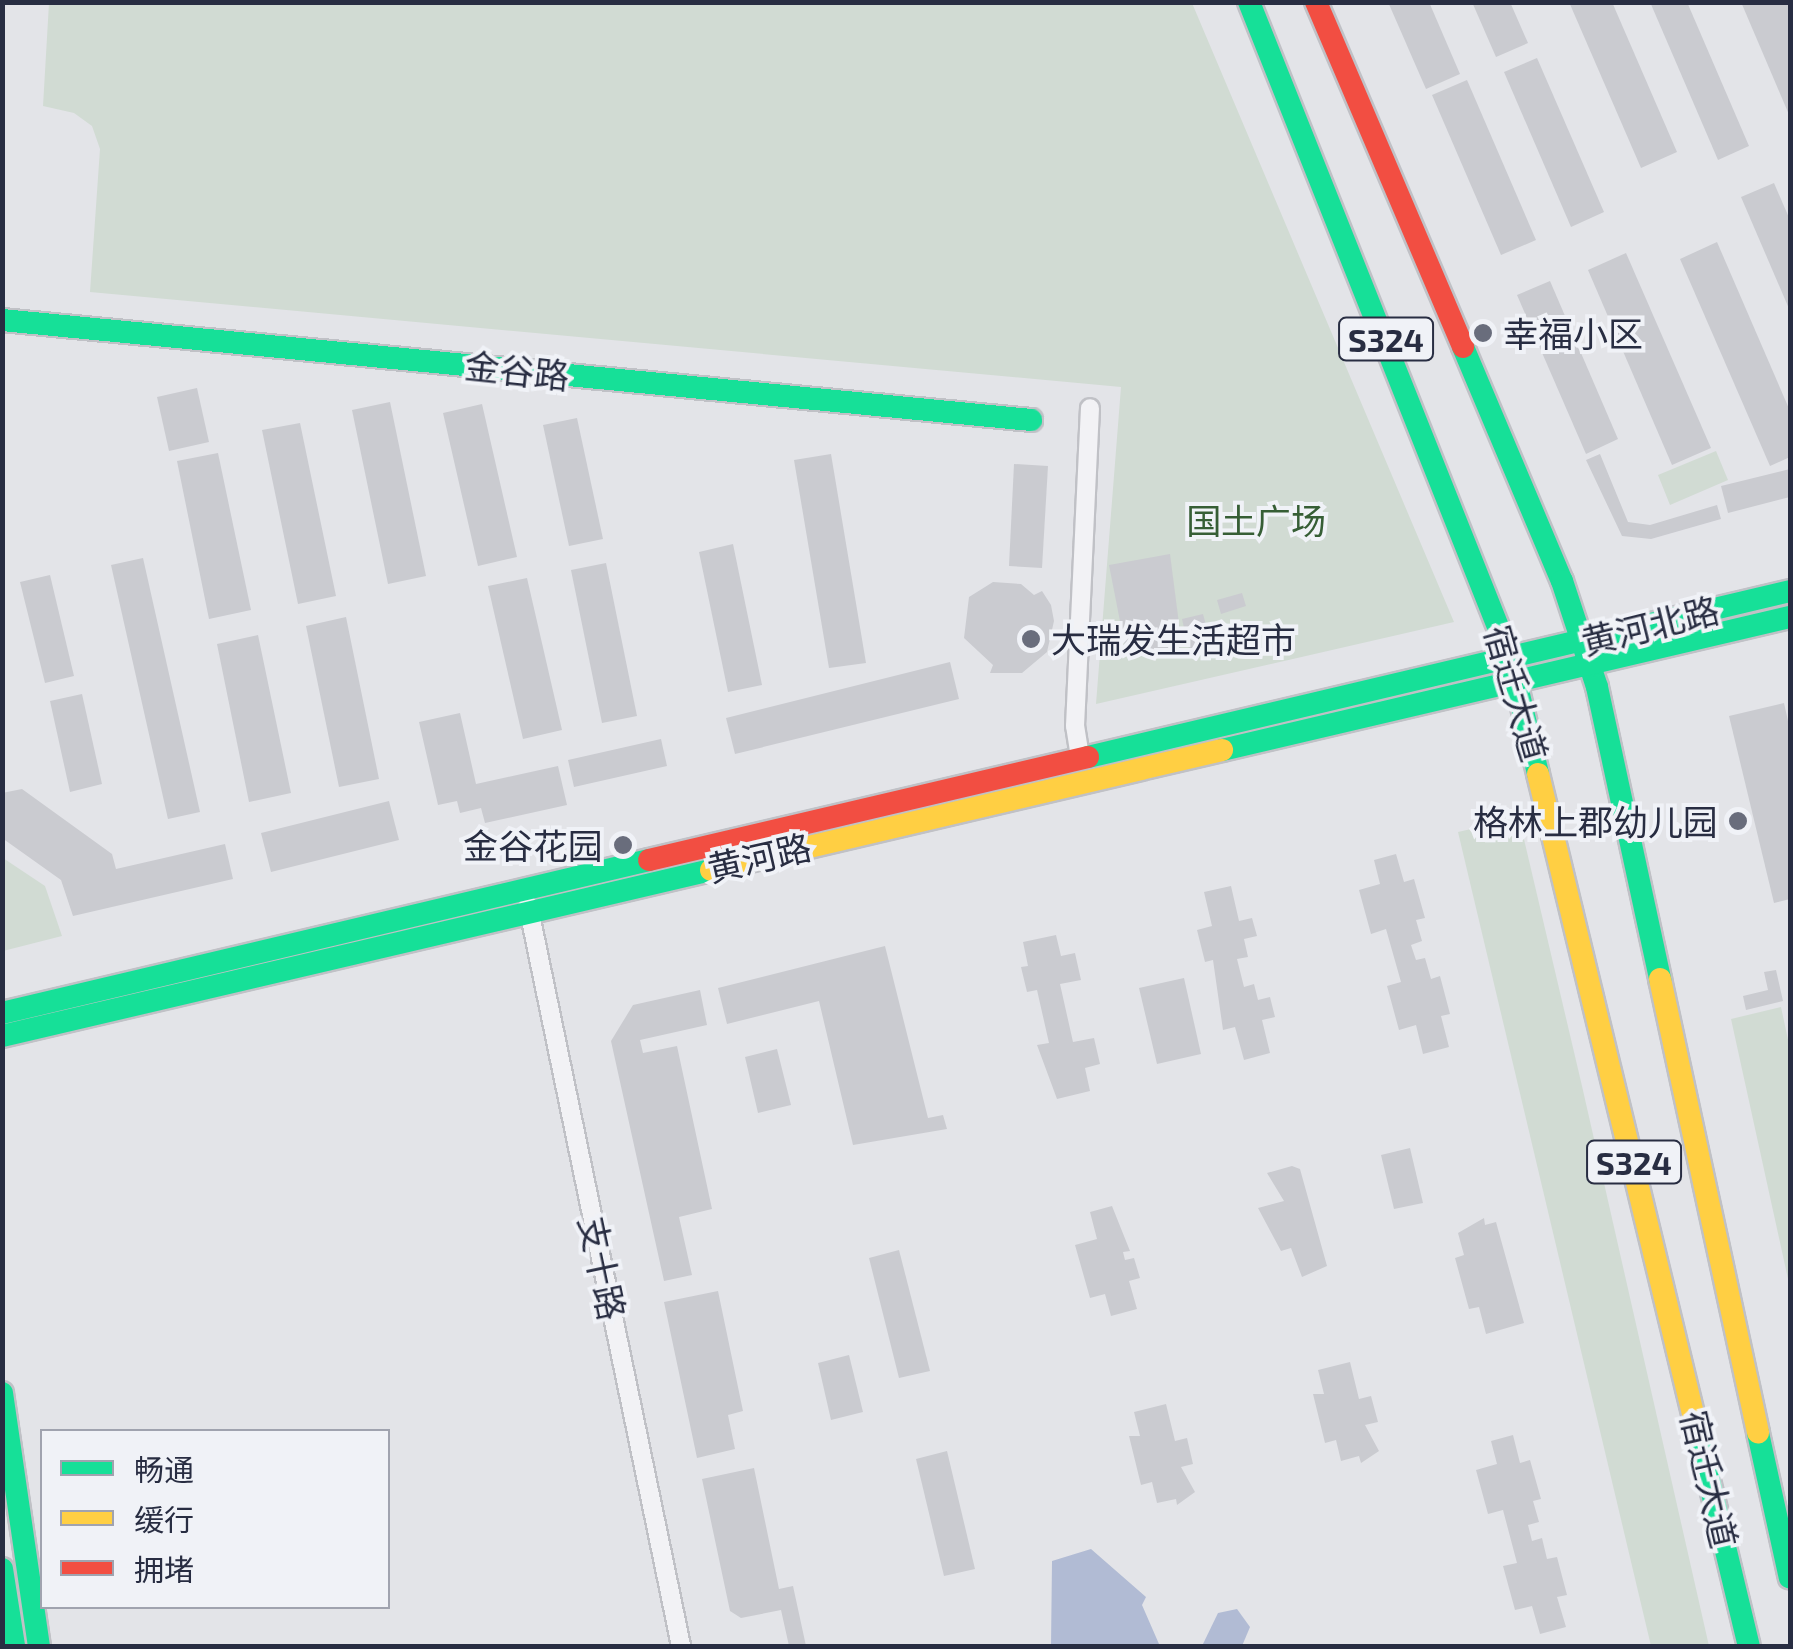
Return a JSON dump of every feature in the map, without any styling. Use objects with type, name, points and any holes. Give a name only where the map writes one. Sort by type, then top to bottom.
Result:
[{"type":"main road","name":"宿迁大道","points":[[1249,2],[1513,668],[1749,1646]]},
{"type":"main road","name":"宿迁大道","points":[[1316,2],[1442,290],[1583,641],[1790,1578]]},
{"type":"main road","name":"金谷路","points":[[2,320],[1031,420]]},
{"type":"main road","name":"黄河北路","points":[[1513,668],[1583,641],[1790,591]]},
{"type":"main road","name":"黄河北路","points":[[1513,668],[1590,667],[1790,617]]},
{"type":"main road","name":"黄河路","points":[[2,1036],[1080,757],[1513,668]]},
{"type":"main road","name":"黄河路","points":[[2,1013],[527,900],[1513,668]]},
{"type":"main road","points":[[2,1392],[38,1646]]},
{"type":"main road","points":[[2,1570],[14,1646]]},
{"type":"street","points":[[1080,757],[1075,726],[1090,408]]},
{"type":"street","name":"支十路","points":[[527,900],[681,1646]]},
{"type":"green space","name":"国土广场","points":[[49,3],[1192,3],[1454,622],[1096,704],[1121,387],[90,292],[100,149],[92,126],[74,113],[43,106]]},
{"type":"green space","points":[[1716,451],[1728,480],[1670,505],[1658,475]]},
{"type":"green space","points":[[1519,818],[1709,1646],[1651,1646],[1458,832]]},
{"type":"green space","points":[[3,858],[45,886],[62,936],[3,951]]},
{"type":"green space","points":[[1781,1007],[1790,1049],[1790,1288],[1731,1019]]},
{"type":"water","points":[[1091,1549],[1146,1597],[1142,1605],[1159,1644],[1177,1646],[1051,1646],[1052,1561]]},
{"type":"water","points":[[1237,1609],[1250,1627],[1242,1646],[1202,1646],[1218,1613]]},
{"type":"building","points":[[1388,2],[1429,2],[1460,74],[1426,89]]},
{"type":"building","points":[[1472,2],[1510,2],[1528,43],[1496,57]]},
{"type":"building","points":[[1569,2],[1612,2],[1677,152],[1641,168]]},
{"type":"building","points":[[1650,2],[1687,2],[1749,146],[1718,160]]},
{"type":"building","points":[[1741,2],[1787,2],[1790,117]]},
{"type":"building","points":[[1537,58],[1604,212],[1571,227],[1504,72]]},
{"type":"building","points":[[1467,80],[1536,240],[1501,255],[1432,95]]},
{"type":"building","points":[[1774,183],[1790,220],[1790,311],[1741,197]]},
{"type":"building","points":[[1717,242],[1790,411],[1790,457],[1770,466],[1680,259]]},
{"type":"building","points":[[1626,253],[1711,448],[1672,465],[1588,270]]},
{"type":"building","points":[[1550,281],[1618,439],[1586,454],[1517,295]]},
{"type":"building","points":[[197,388],[209,442],[169,451],[157,397]]},
{"type":"building","points":[[390,402],[426,576],[388,584],[352,410]]},
{"type":"building","points":[[482,404],[517,557],[478,566],[443,413]]},
{"type":"building","points":[[577,418],[603,539],[569,546],[543,425]]},
{"type":"building","points":[[300,423],[336,596],[298,604],[262,430]]},
{"type":"building","points":[[218,453],[251,610],[209,619],[177,461]]},
{"type":"building","points":[[831,454],[866,663],[829,668],[794,460]]},
{"type":"building","points":[[1600,454],[1628,522],[1650,525],[1717,505],[1721,519],[1651,539],[1622,536],[1586,460]]},
{"type":"building","points":[[1014,464],[1048,466],[1042,568],[1009,566]]},
{"type":"building","points":[[1790,469],[1790,497],[1728,513],[1721,486]]},
{"type":"building","points":[[733,544],[762,685],[728,692],[699,552]]},
{"type":"building","points":[[1170,554],[1182,647],[1127,657],[1109,565]]},
{"type":"building","points":[[143,558],[200,812],[168,819],[111,565]]},
{"type":"building","points":[[606,563],[637,716],[602,723],[571,570]]},
{"type":"building","points":[[50,575],[74,676],[45,683],[20,582]]},
{"type":"building","points":[[527,578],[562,730],[523,739],[488,586]]},
{"type":"building","points":[[993,582],[1021,584],[1034,595],[1042,591],[1051,605],[1054,621],[1047,652],[1022,673],[990,673],[993,665],[964,638],[969,597]]},
{"type":"building","points":[[1242,593],[1246,606],[1221,614],[1217,600]]},
{"type":"building","points":[[1203,614],[1211,644],[1189,649],[1182,619]]},
{"type":"building","points":[[346,617],[379,779],[339,787],[306,626]]},
{"type":"building","points":[[258,635],[291,793],[249,802],[217,644]]},
{"type":"building","points":[[950,662],[959,699],[735,754],[726,718]]},
{"type":"building","points":[[82,694],[102,784],[70,792],[50,701]]},
{"type":"building","points":[[1784,703],[1790,730],[1790,899],[1774,903],[1729,716]]},
{"type":"building","points":[[460,713],[476,784],[558,766],[567,805],[485,823],[481,808],[460,813],[457,801],[438,805],[419,722]]},
{"type":"building","points":[[661,739],[667,766],[574,787],[568,760]]},
{"type":"building","points":[[22,789],[112,854],[116,869],[225,844],[233,879],[73,916],[61,880],[2,838],[2,793]]},
{"type":"building","points":[[389,801],[399,840],[271,872],[261,833]]},
{"type":"building","points":[[1396,854],[1404,882],[1414,879],[1425,918],[1416,920],[1422,941],[1411,945],[1416,960],[1425,958],[1431,979],[1440,976],[1450,1014],[1441,1016],[1449,1047],[1423,1054],[1416,1025],[1399,1030],[1387,986],[1401,982],[1386,929],[1371,934],[1359,890],[1380,884],[1374,860]]},
{"type":"building","points":[[1231,886],[1239,921],[1252,918],[1257,936],[1244,939],[1248,957],[1237,959],[1244,987],[1254,984],[1258,1000],[1270,997],[1275,1017],[1262,1020],[1270,1053],[1244,1060],[1235,1027],[1223,1030],[1213,960],[1205,962],[1197,930],[1212,926],[1204,892]]},
{"type":"building","points":[[1056,935],[1061,956],[1075,953],[1081,980],[1060,984],[1073,1042],[1094,1038],[1100,1064],[1085,1068],[1090,1091],[1057,1099],[1037,1045],[1049,1043],[1037,990],[1027,992],[1021,967],[1028,966],[1023,942]]},
{"type":"building","points":[[885,946],[928,1118],[943,1115],[947,1129],[853,1145],[819,1001],[727,1024],[718,988]]},
{"type":"building","points":[[1776,970],[1783,1001],[1746,1010],[1743,996],[1768,990],[1764,972]]},
{"type":"building","points":[[1184,978],[1201,1054],[1157,1064],[1139,988]]},
{"type":"building","points":[[700,990],[707,1025],[640,1040],[643,1053],[677,1046],[712,1209],[679,1217],[692,1275],[664,1281],[611,1041],[633,1005]]},
{"type":"building","points":[[777,1049],[791,1105],[758,1113],[745,1057]]},
{"type":"building","points":[[1410,1148],[1423,1203],[1394,1209],[1381,1155]]},
{"type":"building","points":[[1292,1166],[1300,1169],[1327,1266],[1302,1277],[1291,1248],[1281,1251],[1258,1208],[1284,1201],[1267,1173]]},
{"type":"building","points":[[1112,1206],[1130,1251],[1123,1252],[1125,1260],[1134,1258],[1140,1278],[1129,1281],[1137,1309],[1111,1316],[1105,1294],[1090,1298],[1075,1245],[1097,1239],[1090,1212]]},
{"type":"building","points":[[1484,1218],[1485,1225],[1496,1222],[1524,1323],[1486,1334],[1479,1307],[1469,1309],[1455,1258],[1464,1255],[1458,1233]]},
{"type":"building","points":[[899,1250],[930,1371],[899,1378],[869,1258]]},
{"type":"building","points":[[718,1291],[743,1411],[728,1415],[735,1449],[697,1458],[664,1302]]},
{"type":"building","points":[[849,1355],[863,1412],[831,1420],[818,1363]]},
{"type":"building","points":[[1350,1362],[1359,1399],[1371,1396],[1378,1422],[1365,1425],[1379,1451],[1361,1463],[1359,1456],[1341,1461],[1336,1440],[1325,1443],[1313,1394],[1324,1394],[1318,1370]]},
{"type":"building","points":[[1166,1404],[1175,1441],[1187,1438],[1193,1464],[1181,1467],[1195,1492],[1177,1505],[1176,1499],[1157,1503],[1152,1482],[1141,1485],[1129,1436],[1140,1436],[1134,1412]]},
{"type":"building","points":[[1513,1435],[1520,1463],[1530,1460],[1541,1499],[1533,1501],[1539,1522],[1528,1525],[1532,1541],[1542,1538],[1547,1559],[1557,1557],[1567,1595],[1557,1597],[1566,1627],[1540,1634],[1532,1606],[1515,1610],[1503,1566],[1517,1563],[1503,1510],[1488,1514],[1476,1470],[1497,1464],[1491,1441]]},
{"type":"building","points":[[947,1451],[975,1569],[944,1576],[916,1459]]},
{"type":"building","points":[[754,1468],[779,1589],[793,1586],[806,1646],[789,1646],[781,1610],[741,1618],[730,1611],[702,1479]]},
{"type":"traffic: fast","points":[[1249,2],[1510,657],[1538,774]]},
{"type":"traffic: fast","points":[[2,320],[1031,420]]},
{"type":"traffic: fast","points":[[1463,347],[1562,581],[1597,687],[1660,979]]},
{"type":"traffic: fast","points":[[1088,757],[1790,591]]},
{"type":"traffic: fast","points":[[1222,750],[1790,617]]},
{"type":"traffic: fast","points":[[2,1013],[649,860]]},
{"type":"traffic: fast","points":[[2,1036],[711,870]]},
{"type":"traffic: fast","points":[[2,1393],[39,1646]]},
{"type":"traffic: fast","points":[[1696,1426],[1749,1646]]},
{"type":"traffic: fast","points":[[1758,1433],[1790,1578]]},
{"type":"traffic: fast","points":[[2,1569],[14,1646]]},
{"type":"traffic: slow","points":[[711,870],[1222,750]]},
{"type":"traffic: slow","points":[[1538,774],[1696,1426]]},
{"type":"traffic: slow","points":[[1660,979],[1758,1433]]},
{"type":"traffic: jam","points":[[1316,2],[1463,347]]},
{"type":"traffic: jam","points":[[649,860],[1088,757]]},
{"type":"place","name":"幸福小区","points":[[1483,333]]},
{"type":"place","name":"大瑞发生活超市","points":[[1031,639]]},
{"type":"place","name":"格林上郡幼儿园","points":[[1738,821]]},
{"type":"place","name":"金谷花园","points":[[623,845]]}]
